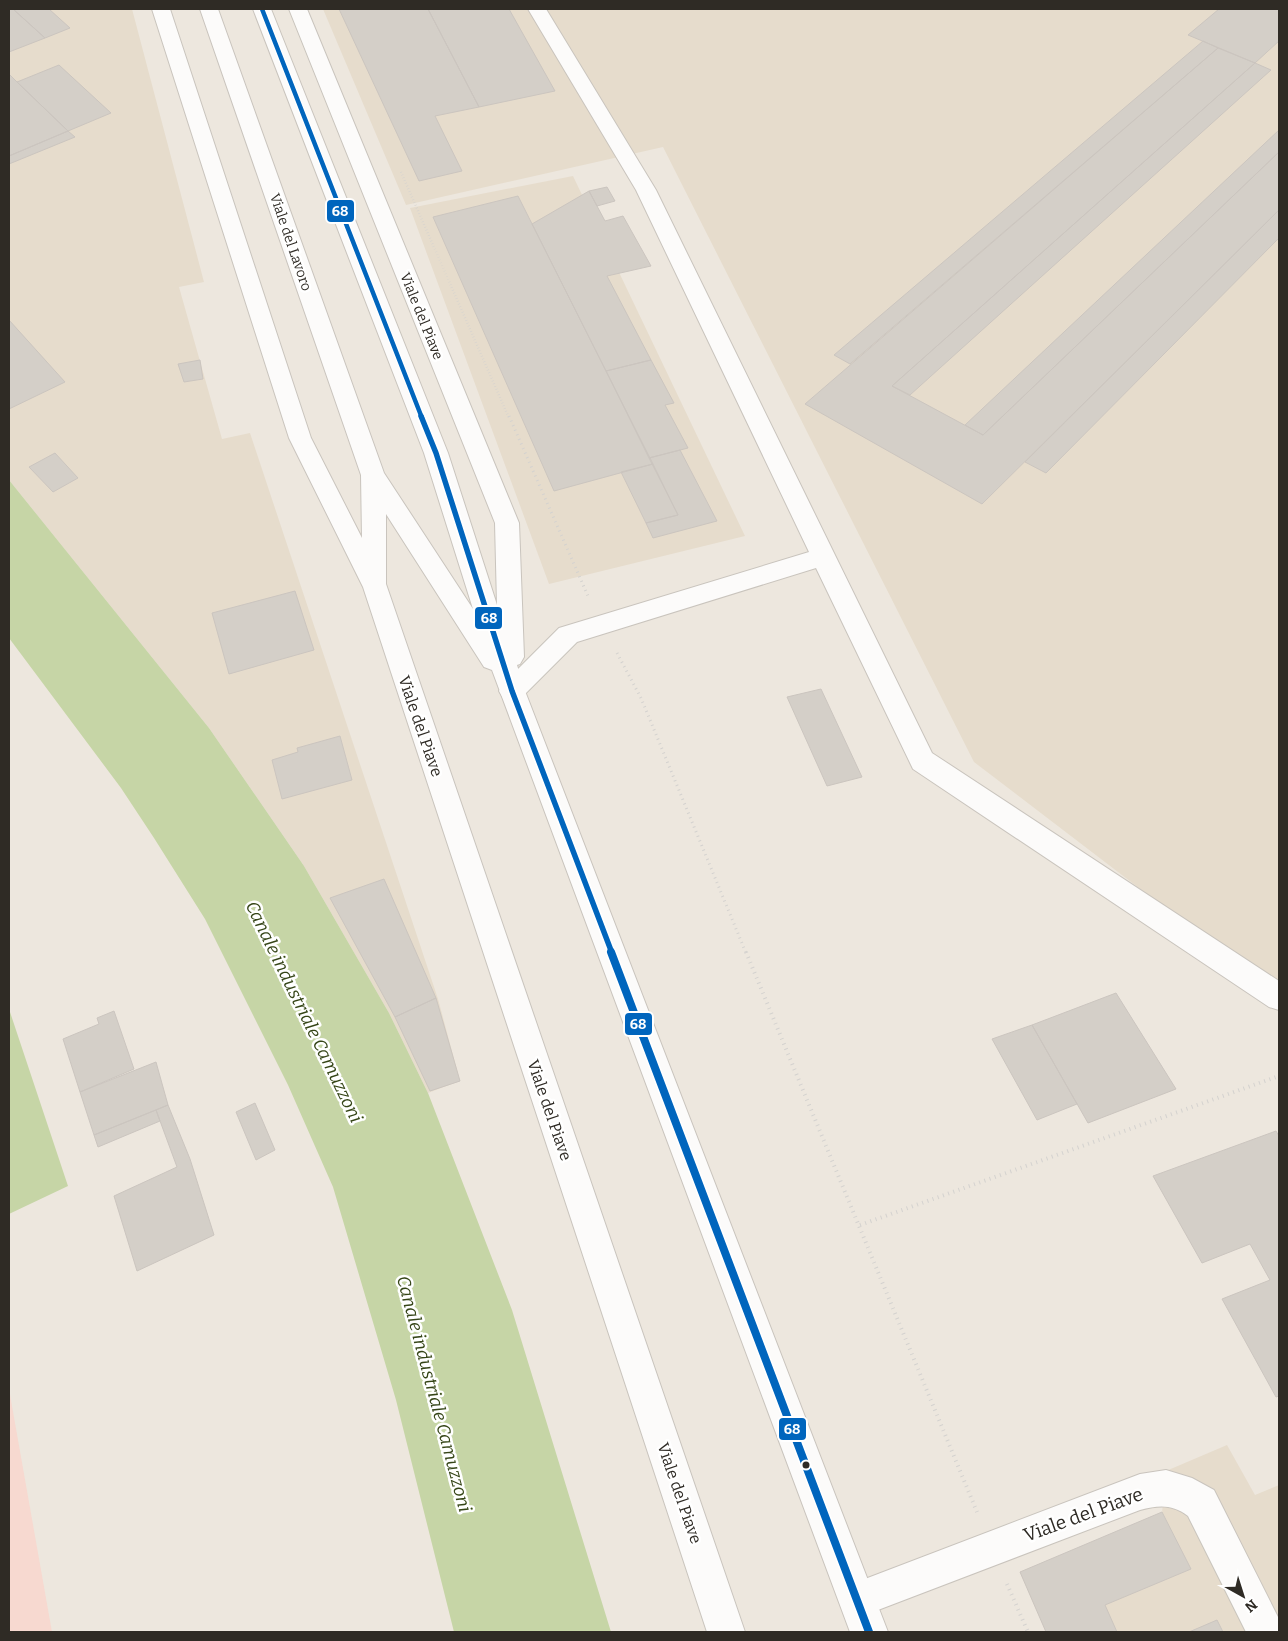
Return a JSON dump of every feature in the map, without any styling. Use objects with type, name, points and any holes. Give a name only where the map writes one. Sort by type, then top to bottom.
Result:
[{"type":"main road","name":"Viale del Piave","points":[[161,9],[300,438],[375,587],[726,1632]]},
{"type":"main road","name":"Viale del Lavoro","points":[[209,9],[373,475]]},
{"type":"main road","name":"Viale del Piave","points":[[262,9],[436,453],[512,691],[863,1616],[992,1548],[1140,1492],[1158,1488],[1183,1490],[1201,1503],[1266,1632]]},
{"type":"main road","name":"Viale del Piave","points":[[298,9],[507,523],[512,691]]},
{"type":"main road","points":[[537,9],[646,190],[922,761],[1279,997]]},
{"type":"main road","name":"Viale del Piave","points":[[373,475],[375,587]]},
{"type":"main road","name":"Viale del Piave","points":[[373,475],[512,691]]},
{"type":"main road","points":[[512,691],[568,635],[601,623],[824,556]]},
{"type":"path","points":[[398,164],[573,565],[641,698],[1028,1632]]},
{"type":"path","points":[[860,1225],[1279,1076]]},
{"type":"shaded area","points":[[9,9],[132,9],[204,282],[179,287],[222,439],[250,433],[438,999],[460,1081],[428,1093],[389,1013],[304,866],[209,728],[9,480]]},
{"type":"shaded area","points":[[323,9],[1279,9],[1279,995],[974,762],[663,147],[406,205]]},
{"type":"shaded area","points":[[573,176],[745,536],[549,584],[410,208]]},
{"type":"shaded area","points":[[9,1389],[52,1632],[9,1632]]},
{"type":"shaded area","points":[[1227,1445],[1255,1495],[1279,1485],[1279,1632],[1046,1632],[1020,1572],[1162,1513],[1166,1471]]},
{"type":"water","name":"Canale industriale Camuzzoni","points":[[9,480],[209,728],[304,866],[389,1013],[428,1093],[512,1310],[611,1632],[454,1632],[396,1400],[333,1187],[288,1085],[205,919],[121,788],[9,638]]},
{"type":"water","points":[[9,1009],[68,1186],[9,1214]]},
{"type":"building","points":[[9,9],[13,9],[45,38],[9,52]]},
{"type":"building","points":[[13,9],[49,9],[70,28],[45,38]]},
{"type":"building","points":[[339,9],[428,9],[479,107],[435,116],[462,171],[419,181]]},
{"type":"building","points":[[428,9],[509,9],[555,91],[479,107]]},
{"type":"building","points":[[1219,9],[1279,9],[1279,41],[1255,63],[1188,35]]},
{"type":"building","points":[[1203,41],[1218,48],[850,364],[834,355]]},
{"type":"building","points":[[1218,48],[1255,63],[892,386],[983,435],[1279,152],[1279,210],[982,504],[805,404]]},
{"type":"building","points":[[1255,63],[1271,70],[910,395],[892,386]]},
{"type":"building","points":[[59,65],[111,113],[68,131],[17,82]]},
{"type":"building","points":[[9,74],[17,82],[68,131],[9,156]]},
{"type":"building","points":[[1279,130],[1279,152],[983,435],[965,425]]},
{"type":"building","points":[[68,131],[75,137],[9,164],[9,156]]},
{"type":"building","points":[[607,187],[615,201],[597,206],[589,191]]},
{"type":"building","points":[[589,191],[605,221],[623,216],[651,266],[607,276],[651,360],[606,371],[532,224]]},
{"type":"building","points":[[518,196],[653,464],[554,491],[433,217]]},
{"type":"building","points":[[1279,210],[1279,238],[1046,473],[1025,462]]},
{"type":"building","points":[[9,320],[65,382],[9,409]]},
{"type":"building","points":[[200,360],[203,379],[184,382],[178,364]]},
{"type":"building","points":[[651,360],[674,403],[665,405],[688,448],[649,458],[606,371]]},
{"type":"building","points":[[680,450],[717,521],[653,538],[646,523],[678,515],[649,458]]},
{"type":"building","points":[[55,453],[78,478],[53,492],[29,467]]},
{"type":"building","points":[[653,464],[678,515],[646,523],[621,472]]},
{"type":"building","points":[[295,591],[314,650],[229,674],[212,613]]},
{"type":"building","points":[[821,689],[862,777],[827,786],[787,697]]},
{"type":"building","points":[[340,736],[352,780],[282,799],[272,760],[298,752],[297,748]]},
{"type":"building","points":[[384,879],[436,998],[395,1017],[330,898]]},
{"type":"building","points":[[1116,993],[1176,1089],[1088,1123],[1032,1025]]},
{"type":"building","points":[[436,998],[460,1081],[430,1091],[395,1017]]},
{"type":"building","points":[[114,1011],[134,1069],[80,1092],[63,1039],[99,1024],[97,1018]]},
{"type":"building","points":[[1032,1025],[1077,1104],[1037,1120],[992,1039]]},
{"type":"building","points":[[156,1062],[168,1105],[94,1135],[80,1092]]},
{"type":"building","points":[[255,1103],[275,1150],[256,1160],[236,1112]]},
{"type":"building","points":[[168,1105],[190,1159],[214,1235],[137,1271],[114,1196],[177,1167],[156,1110]]},
{"type":"building","points":[[156,1110],[160,1121],[98,1147],[94,1135]]},
{"type":"building","points":[[1276,1131],[1279,1136],[1279,1396],[1276,1397],[1222,1299],[1270,1280],[1250,1244],[1202,1263],[1153,1176]]},
{"type":"building","points":[[1162,1512],[1191,1569],[1105,1605],[1117,1632],[1046,1632],[1020,1572]]},
{"type":"building","points":[[1217,1620],[1223,1632],[1189,1632]]},
{"type":"transit line","name":"68","points":[[262,9],[436,453],[512,691],[869,1632]]}]
